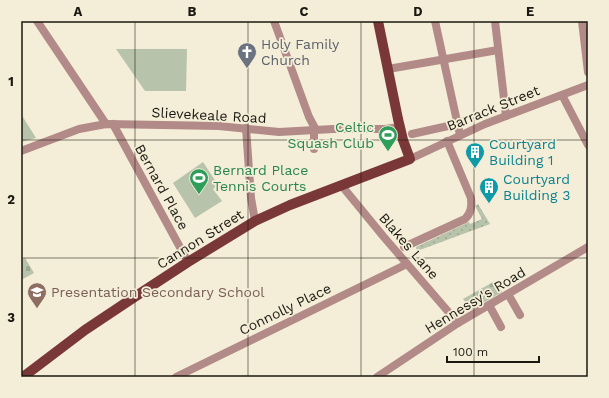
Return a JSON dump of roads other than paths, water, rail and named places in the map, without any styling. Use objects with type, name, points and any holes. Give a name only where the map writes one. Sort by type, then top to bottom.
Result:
[{"type":"main road","points":[[378,21],[400,127],[410,159]]},
{"type":"main road","name":"Cannon Street","points":[[23,377],[85,330],[188,262],[255,221],[290,205],[410,159]]},
{"type":"street","name":"Bernard Place","points":[[37,21],[110,124],[188,262]]},
{"type":"street","points":[[274,21],[315,130],[314,149]]},
{"type":"street","points":[[435,21],[460,135]]},
{"type":"street","points":[[495,21],[506,116]]},
{"type":"street","points":[[582,21],[588,72]]},
{"type":"street","points":[[388,69],[498,50]]},
{"type":"street","name":"Barrack Street","points":[[410,159],[460,135],[588,85]]},
{"type":"street","points":[[562,95],[588,144]]},
{"type":"street","name":"Slievekeale Road","points":[[21,151],[79,129],[110,124],[219,126],[279,132],[385,129],[400,127]]},
{"type":"street","name":"Barrack Street","points":[[412,134],[457,124]]},
{"type":"street","points":[[246,128],[251,198],[255,221]]},
{"type":"street","points":[[404,247],[465,219],[469,214],[472,206],[471,198],[447,141]]},
{"type":"street","name":"Blakes Lane","points":[[342,186],[458,323]]},
{"type":"street","name":"Hennessy's Road","points":[[377,377],[458,323],[588,247]]},
{"type":"street","name":"Connolly Place","points":[[176,377],[407,264]]},
{"type":"street","points":[[508,294],[520,315]]},
{"type":"street","points":[[488,305],[501,327]]},
{"type":"place","name":"Holy Family Church","points":[[247,69]]},
{"type":"place","name":"Celtic Squash Club","points":[[388,152]]},
{"type":"place","name":"Courtyard Building 1","points":[[475,169]]},
{"type":"place","name":"Bernard Place Tennis Courts","points":[[199,195]]},
{"type":"place","name":"Courtyard Building 3","points":[[489,204]]},
{"type":"place","name":"Presentation Secondary School","points":[[37,309]]}]
